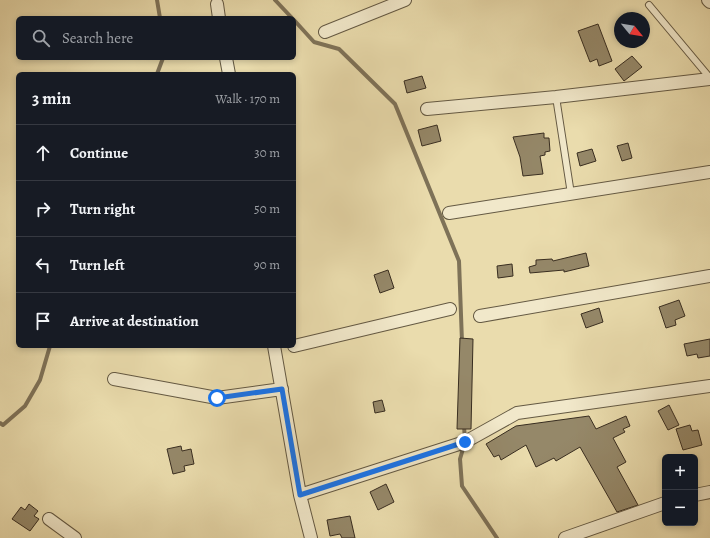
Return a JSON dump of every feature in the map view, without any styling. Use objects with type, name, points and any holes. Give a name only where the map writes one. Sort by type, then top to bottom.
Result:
[{"type":"street","points":[[325,32],[405,0]]},
{"type":"street","points":[[217,4],[219,16]]},
{"type":"street","points":[[226,60],[229,72]]},
{"type":"street","points":[[427,109],[556,97],[710,78]]},
{"type":"street","points":[[449,213],[710,172]]},
{"type":"street","points":[[480,316],[710,276]]},
{"type":"street","points":[[296,346],[450,309]]},
{"type":"street","points":[[275,348],[300,495],[311,538]]},
{"type":"street","points":[[114,379],[217,398],[282,389]]},
{"type":"street","points":[[300,495],[465,442],[517,413],[710,386]]},
{"type":"street","points":[[698,494],[710,492]]},
{"type":"street","points":[[565,538],[662,504]]},
{"type":"street","points":[[49,519],[74,538]]},
{"type":"lane","points":[[649,5],[710,78]]},
{"type":"lane","points":[[556,97],[571,194]]},
{"type":"building","points":[[598,24],[612,61],[599,66],[597,59],[590,62],[578,31]]},
{"type":"building","points":[[632,56],[642,67],[624,81],[615,69]]},
{"type":"building","points":[[422,76],[426,88],[407,93],[404,81]]},
{"type":"building","points":[[437,125],[441,141],[422,146],[418,130]]},
{"type":"building","points":[[544,133],[544,138],[549,138],[550,151],[545,152],[545,155],[540,156],[543,174],[523,176],[520,157],[513,137]]},
{"type":"building","points":[[628,143],[632,158],[622,161],[617,146]]},
{"type":"building","points":[[592,149],[596,161],[580,166],[577,153]]},
{"type":"building","points":[[586,253],[589,266],[564,272],[564,270],[530,273],[529,267],[536,265],[536,260],[552,259],[553,261]]},
{"type":"building","points":[[512,264],[513,276],[498,278],[497,266]]},
{"type":"building","points":[[388,270],[394,288],[380,293],[374,275]]},
{"type":"building","points":[[679,300],[685,316],[675,320],[676,325],[666,328],[659,307]]},
{"type":"building","points":[[599,308],[603,322],[586,328],[581,314]]},
{"type":"building","points":[[460,338],[473,339],[471,429],[457,429]]},
{"type":"building","points":[[710,339],[710,356],[698,358],[697,354],[687,356],[684,344]]},
{"type":"building","points":[[382,400],[385,411],[375,413],[373,402]]},
{"type":"building","points":[[669,405],[679,425],[668,430],[658,411]]},
{"type":"building","points":[[589,416],[596,429],[626,416],[630,426],[623,429],[625,432],[613,438],[626,462],[617,467],[638,505],[617,512],[580,447],[556,461],[554,458],[536,467],[526,445],[501,460],[499,455],[494,457],[486,444],[516,426]]},
{"type":"building","points":[[690,425],[692,431],[698,430],[702,445],[683,450],[676,429]]},
{"type":"building","points":[[181,446],[182,451],[191,449],[194,464],[184,466],[185,471],[173,474],[167,449]]},
{"type":"building","points":[[386,484],[394,502],[378,510],[370,492]]},
{"type":"building","points":[[29,504],[38,511],[34,516],[39,519],[30,531],[12,519],[21,507],[25,510]]},
{"type":"building","points":[[350,516],[355,538],[342,538],[340,534],[330,536],[327,520]]},
{"type":"waterway","points":[[157,0],[160,16]]},
{"type":"waterway","points":[[275,0],[290,16]]},
{"type":"waterway","points":[[296,22],[314,42],[339,49],[395,104],[459,261],[462,342]]},
{"type":"waterway","points":[[158,72],[162,60]]},
{"type":"waterway","points":[[0,423],[3,425],[25,406],[40,380],[49,348]]},
{"type":"waterway","points":[[464,425],[465,442],[460,459],[462,486],[497,538]]},
{"type":"route","points":[[217,398],[282,389],[300,495],[465,442]]}]
